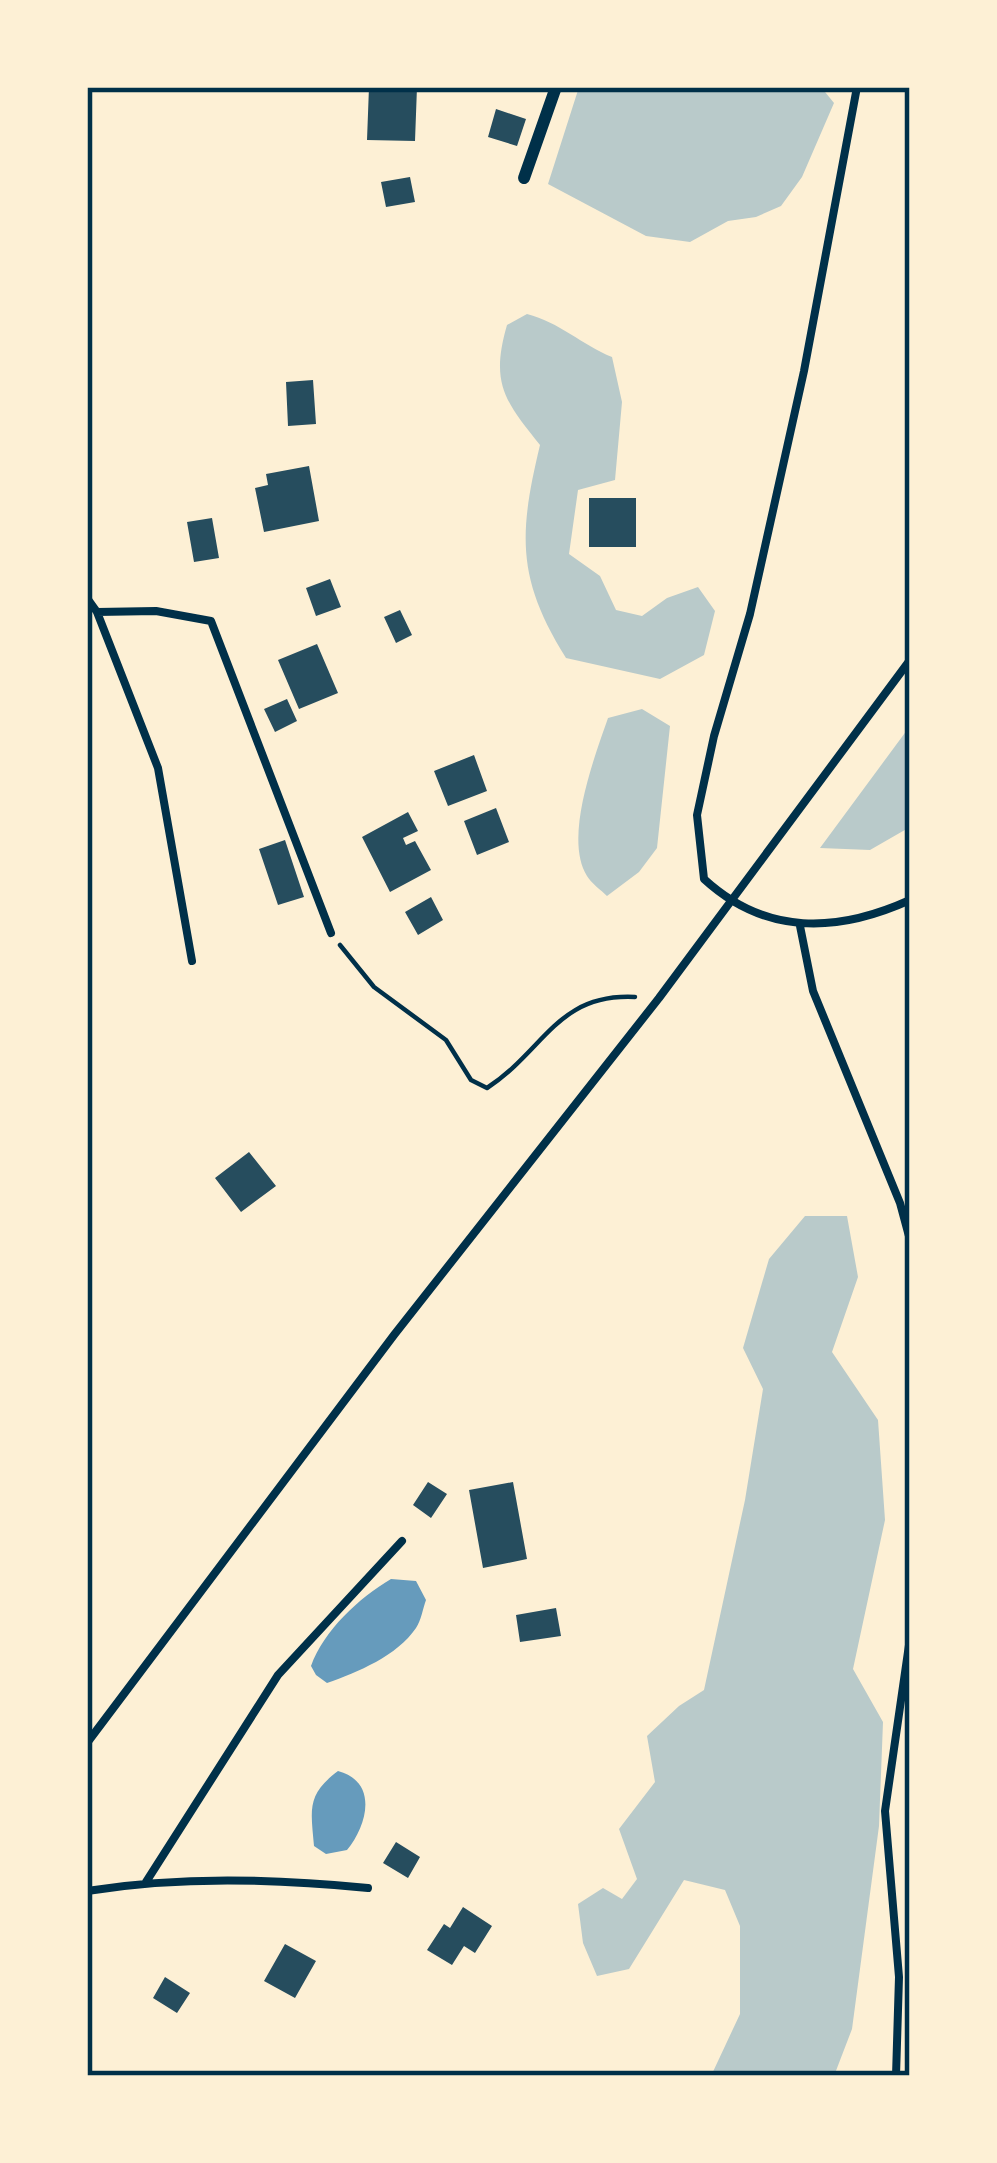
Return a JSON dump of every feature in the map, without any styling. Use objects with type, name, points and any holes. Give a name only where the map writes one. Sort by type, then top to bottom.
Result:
[{"type":"street","points":[[524,178],[556,87]]},
{"type":"lane","points":[[856,87],[804,371],[698,815],[704,880],[729,902],[800,926],[839,924],[910,900]]},
{"type":"lane","points":[[87,598],[97,612],[158,767],[192,961]]},
{"type":"lane","points":[[97,612],[156,611],[211,621],[331,933]]},
{"type":"lane","points":[[87,1743],[394,1334],[659,998],[910,660]]},
{"type":"lane","points":[[800,926],[813,991],[900,1203],[910,1240]]},
{"type":"lane","points":[[146,1882],[278,1675],[402,1541]]},
{"type":"lane","points":[[896,2076],[899,1977],[885,1811],[910,1638]]},
{"type":"lane","points":[[87,1892],[146,1882],[296,1881],[368,1888]]},
{"type":"path","points":[[331,933],[374,987],[446,1040],[471,1080],[488,1088],[516,1069],[568,1011],[607,995],[659,998]]},
{"type":"shaded area","points":[[579,87],[821,87],[834,103],[802,177],[781,206],[756,217],[728,221],[690,242],[646,236],[548,184]]},
{"type":"shaded area","points":[[527,314],[612,357],[622,402],[615,480],[578,490],[569,554],[600,576],[616,610],[642,616],[667,598],[698,587],[715,611],[704,655],[660,679],[566,658],[538,603],[530,579],[526,530],[540,445],[504,391],[500,362],[507,325]]},
{"type":"shaded area","points":[[642,709],[670,726],[657,848],[639,872],[607,896],[589,879],[580,860],[584,797],[608,718]]},
{"type":"shaded area","points":[[910,726],[910,827],[870,850],[820,848]]},
{"type":"shaded area","points":[[805,1216],[847,1216],[858,1277],[832,1352],[878,1420],[885,1520],[853,1669],[883,1722],[879,1826],[852,2029],[834,2076],[711,2076],[740,2014],[740,1926],[725,1890],[684,1880],[629,1969],[597,1976],[583,1943],[578,1904],[603,1888],[622,1899],[637,1879],[619,1829],[655,1782],[647,1736],[704,1690],[745,1500],[763,1389],[743,1348],[769,1259]]},
{"type":"water","points":[[391,1579],[416,1581],[426,1600],[416,1628],[388,1655],[327,1683],[311,1666],[324,1640],[355,1605]]},
{"type":"water","points":[[338,1771],[360,1785],[364,1817],[347,1850],[326,1854],[314,1846],[313,1804],[320,1788]]},
{"type":"building","points":[[369,87],[417,87],[415,141],[367,140]]},
{"type":"building","points":[[496,109],[526,119],[517,146],[488,137]]},
{"type":"building","points":[[410,177],[415,202],[386,207],[381,182]]},
{"type":"building","points":[[313,380],[316,424],[288,426],[286,382]]},
{"type":"building","points":[[309,466],[319,521],[264,532],[255,488],[268,485],[266,474]]},
{"type":"building","points":[[589,498],[636,498],[636,547],[589,547]]},
{"type":"building","points":[[212,518],[219,558],[194,562],[187,522]]},
{"type":"building","points":[[330,579],[341,607],[316,616],[306,588]]},
{"type":"building","points":[[400,610],[412,635],[396,643],[384,617]]},
{"type":"building","points":[[317,644],[338,693],[299,709],[278,660]]},
{"type":"building","points":[[287,699],[297,721],[275,732],[264,709]]},
{"type":"building","points":[[474,755],[487,791],[448,806],[434,771]]},
{"type":"building","points":[[496,808],[509,842],[477,855],[464,821]]},
{"type":"building","points":[[408,812],[418,831],[403,838],[406,845],[415,841],[431,870],[390,892],[362,837]]},
{"type":"building","points":[[285,840],[304,897],[278,905],[259,849]]},
{"type":"building","points":[[431,897],[443,920],[418,935],[405,912]]},
{"type":"building","points":[[249,1152],[276,1186],[241,1212],[215,1178]]},
{"type":"building","points":[[428,1482],[447,1494],[431,1518],[413,1505]]},
{"type":"building","points":[[513,1482],[527,1559],[483,1568],[469,1490]]},
{"type":"building","points":[[556,1608],[561,1636],[520,1642],[516,1615]]},
{"type":"building","points":[[396,1842],[420,1857],[408,1878],[383,1863]]},
{"type":"building","points":[[463,1907],[492,1926],[475,1953],[464,1946],[452,1965],[427,1950],[444,1924],[450,1928]]},
{"type":"building","points":[[285,1944],[316,1961],[295,1998],[264,1981]]},
{"type":"building","points":[[165,1977],[190,1993],[177,2013],[153,1998]]}]
